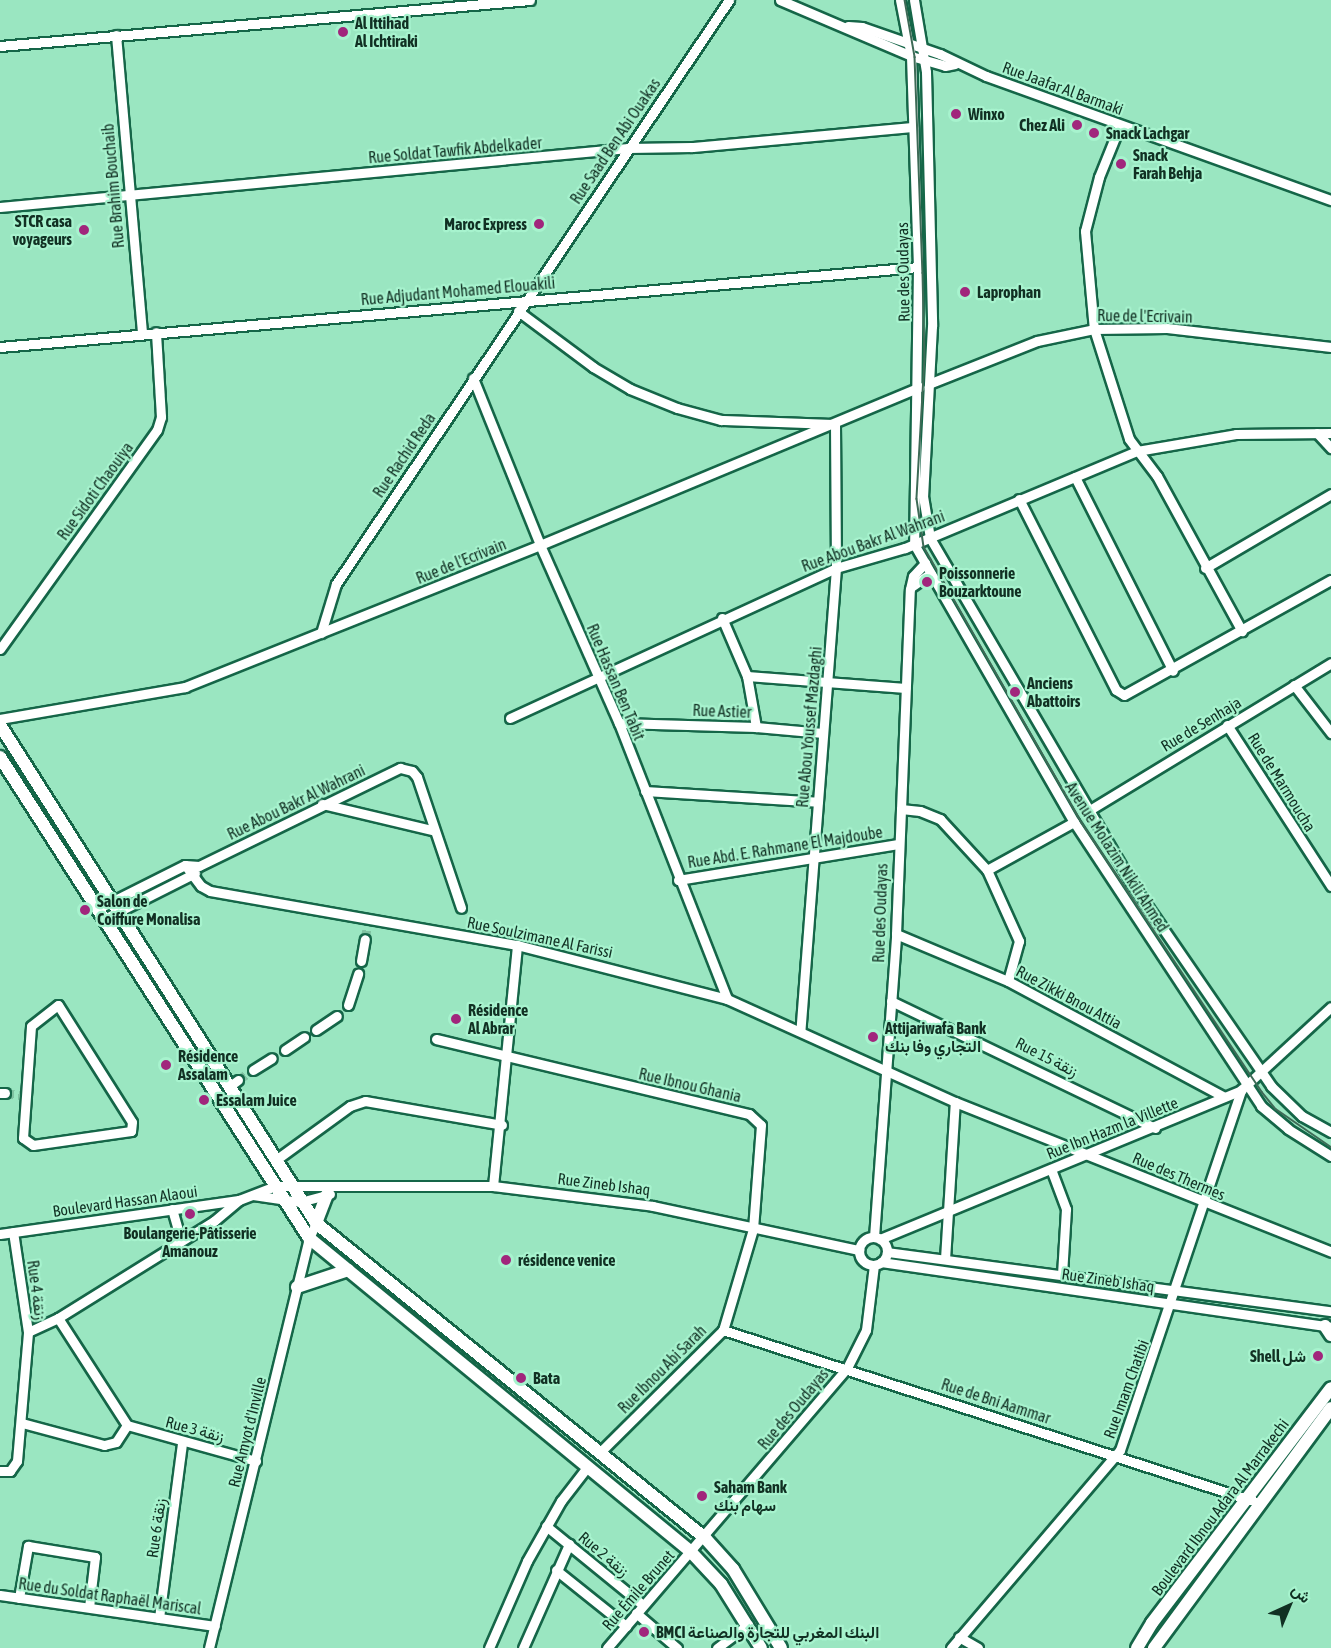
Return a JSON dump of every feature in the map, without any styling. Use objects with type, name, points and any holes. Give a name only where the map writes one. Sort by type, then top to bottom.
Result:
[{"type":"main road","points":[[0,725],[111,901],[234,1083],[300,1202],[316,1224],[705,1538],[734,1569],[781,1648]]},
{"type":"main road","points":[[2,765],[309,1238],[691,1552],[721,1584],[761,1648]]},
{"type":"main road","points":[[316,1224],[327,1195]]},
{"type":"main road","points":[[297,1287],[348,1270]]},
{"type":"main road","name":"Boulevard Ibnou Adara Al Marrakechi","points":[[1137,1648],[1210,1547],[1331,1388]]},
{"type":"main road","name":"Boulevard Ibnou Adara Al Marrakechi","points":[[1154,1648],[1221,1554],[1331,1408]]},
{"type":"main road","points":[[1210,1547],[1221,1554]]},
{"type":"street","points":[[0,46],[530,0]]},
{"type":"street","name":"Rue Saad Ben Abi Ouakas","points":[[526,300],[729,0]]},
{"type":"street","name":"Rue Jaafar Al Barmaki","points":[[780,0],[848,26],[911,56],[955,64]]},
{"type":"street","name":"Rue des Oudayas","points":[[900,0],[911,56],[918,267],[919,387],[912,519],[914,544]]},
{"type":"street","name":"Rue des Oudayas","points":[[914,0],[926,60],[930,383],[923,496],[930,538]]},
{"type":"street","name":"Rue Jaafar Al Barmaki","points":[[848,26],[862,27],[924,48],[955,64],[1331,200]]},
{"type":"street","name":"Rue Brahim Bouchaib","points":[[116,35],[128,196],[142,334]]},
{"type":"street","points":[[1120,125],[1099,177],[1085,231],[1094,329],[1120,418],[1137,451],[1157,476],[1205,568],[1242,631]]},
{"type":"street","name":"Rue Soldat Tawfik Abdelkader","points":[[0,207],[628,148],[692,147],[913,127]]},
{"type":"street","name":"Rue Adjudant Mohamed Elouakili","points":[[0,347],[918,267]]},
{"type":"street","name":"Rue Rachid Reda","points":[[321,633],[336,584],[526,300]]},
{"type":"street","points":[[518,311],[593,367],[630,389],[677,408],[721,420],[835,424]]},
{"type":"street","name":"Rue de l'Ecrivain","points":[[930,383],[1037,341],[1094,329],[1167,328],[1331,347]]},
{"type":"street","name":"Rue Sidoti Chaouiya","points":[[0,649],[157,430],[161,417],[156,332]]},
{"type":"street","name":"Rue Hassan Ben Tabit","points":[[473,378],[540,545],[619,723],[678,880],[727,999]]},
{"type":"street","name":"Rue de l'Ecrivain","points":[[0,719],[172,691],[540,545],[835,424],[919,387]]},
{"type":"street","name":"Rue Abou Youssef Mazdaghi","points":[[800,1031],[812,857],[837,568],[835,424]]},
{"type":"street","points":[[1317,433],[1331,448]]},
{"type":"street","name":"Rue Abou Bakr Al Wahrani","points":[[510,718],[598,674],[837,568],[930,538],[1137,451],[1236,434],[1331,433]]},
{"type":"street","points":[[1076,477],[1173,671]]},
{"type":"street","points":[[1205,568],[1331,494]]},
{"type":"street","points":[[1019,499],[1116,690],[1131,694],[1331,580]]},
{"type":"street","name":"Avenue Molazim Nikili Ahmed","points":[[930,538],[1131,882],[1262,1073],[1290,1106],[1331,1132]]},
{"type":"street","name":"Avenue Molazim Nikili Ahmed","points":[[914,544],[1074,822],[1244,1088],[1274,1119],[1331,1156]]},
{"type":"street","name":"Rue des Oudayas","points":[[877,1238],[885,1069],[896,934],[910,589],[913,576],[925,563]]},
{"type":"street","points":[[910,589],[931,573]]},
{"type":"street","points":[[722,618],[747,676],[756,727]]},
{"type":"street","name":"Rue de Senhaja","points":[[1088,811],[1331,663]]},
{"type":"street","points":[[747,676],[828,680],[906,688]]},
{"type":"street","points":[[1294,685],[1331,733]]},
{"type":"street","name":"Rue Astier","points":[[619,723],[756,727],[824,733]]},
{"type":"street","name":"Rue de Marmoucha","points":[[1227,725],[1331,886]]},
{"type":"street","name":"Rue Abou Bakr Al Wahrani","points":[[199,866],[322,804],[408,768],[417,777],[432,830]]},
{"type":"street","points":[[645,791],[818,802]]},
{"type":"street","points":[[322,804],[432,830],[461,908]]},
{"type":"street","points":[[901,809],[920,810],[940,819],[987,870],[1019,941],[1008,981]]},
{"type":"street","points":[[987,870],[1074,822]]},
{"type":"street","name":"Rue Abd. E. Rahmane El Majdoube","points":[[678,880],[898,844]]},
{"type":"street","points":[[185,865],[199,866],[193,877],[118,911],[100,914],[111,901],[185,865]]},
{"type":"street","name":"Rue Soulzimane Al Farissi","points":[[185,865],[201,886],[221,893],[368,921],[518,945],[727,999],[885,1069]]},
{"type":"street","name":"Rue Zikki Bnou Attia","points":[[896,934],[1008,981],[1224,1097]]},
{"type":"street","points":[[361,961],[365,939]]},
{"type":"street","points":[[493,1186],[502,1125],[518,945]]},
{"type":"street","points":[[348,1005],[358,974]]},
{"type":"street","name":"Rue 15 زنقة","points":[[891,1001],[1155,1128]]},
{"type":"street","points":[[60,1005],[133,1129],[28,1144],[22,1134],[23,1095],[30,1026],[60,1005]]},
{"type":"street","name":"Rue Ibn Hazm la Villette","points":[[877,1238],[949,1214],[1051,1169],[1155,1128],[1244,1088],[1331,1007]]},
{"type":"street","points":[[316,1030],[338,1016]]},
{"type":"street","points":[[285,1050],[304,1037]]},
{"type":"street","name":"Rue Ibnou Ghania","points":[[436,1039],[508,1053],[523,1061],[754,1116],[763,1133],[753,1228]]},
{"type":"street","points":[[253,1070],[272,1058]]},
{"type":"street","name":"Rue des Thermes","points":[[885,1069],[955,1102],[1331,1252]]},
{"type":"street","name":"Rue Imam Chatibi","points":[[951,1648],[1117,1455],[1172,1305],[1244,1088]]},
{"type":"street","points":[[276,1159],[350,1106],[365,1101],[502,1125]]},
{"type":"street","points":[[945,1259],[955,1102]]},
{"type":"street","points":[[1051,1169],[1066,1209],[1062,1275]]},
{"type":"street","name":"Boulevard Hassan Alaoui","points":[[0,1234],[239,1200],[275,1186],[291,1185]]},
{"type":"street","name":"Rue Zineb Ishaq","points":[[291,1185],[340,1189],[493,1186],[623,1200],[859,1250]]},
{"type":"street","name":"Rue Zineb Ishaq","points":[[284,1201],[300,1202],[340,1189]]},
{"type":"street","points":[[253,1195],[284,1201]]},
{"type":"street","points":[[28,1332],[58,1318],[181,1241],[239,1200]]},
{"type":"street","points":[[172,1209],[181,1241]]},
{"type":"street","name":"Rue Amyot d'Inville","points":[[210,1648],[309,1238],[316,1224]]},
{"type":"street","name":"Rue Ibnou Abi Sarah","points":[[599,1453],[723,1330],[753,1228]]},
{"type":"street","name":"Rue 4 زنقة","points":[[0,1471],[10,1471],[17,1461],[28,1332],[13,1232]]},
{"type":"street","points":[[877,1238],[887,1252],[878,1264],[865,1263],[859,1250],[865,1239],[877,1238]]},
{"type":"street","name":"Rue Zineb Ishaq","points":[[887,1252],[1331,1311]]},
{"type":"street","name":"Rue des Oudayas","points":[[691,1552],[847,1368],[867,1329],[878,1264]]},
{"type":"street","name":"Rue Zineb Ishaq","points":[[878,1264],[1329,1329]]},
{"type":"street","points":[[22,1422],[104,1445],[116,1442],[127,1425],[58,1318]]},
{"type":"street","name":"Rue de Bni Aammar","points":[[723,1330],[847,1368],[1260,1503]]},
{"type":"street","name":"Rue 3 زنقة","points":[[127,1425],[182,1443],[256,1461]]},
{"type":"street","name":"Rue 6 زنقة","points":[[159,1618],[182,1443]]},
{"type":"street","points":[[489,1648],[546,1526],[588,1466]]},
{"type":"street","name":"Rue 2 زنقة","points":[[546,1526],[640,1609],[677,1648]]},
{"type":"street","points":[[523,1648],[569,1544]]},
{"type":"street","points":[[19,1598],[28,1546],[95,1557],[89,1607]]},
{"type":"street","name":"Rue Émile Brunet","points":[[607,1648],[691,1552]]},
{"type":"street","points":[[556,1570],[626,1626]]},
{"type":"street","name":"Rue du Soldat Raphaël Mariscal","points":[[0,1595],[215,1626]]},
{"type":"street","points":[[719,1648],[748,1625]]},
{"type":"street","points":[[959,1637],[978,1648]]},
{"type":"tunnel","points":[[365,939],[368,923]]},
{"type":"tunnel","points":[[238,1080],[253,1070]]},
{"type":"tunnel","points":[[5,1093],[20,1095]]},
{"type":"tram line","points":[[905,0],[915,57],[923,273],[925,359],[917,499],[924,547],[1082,823],[1262,1092],[1276,1109],[1331,1147]]},
{"type":"place","name":"Al Ittihad Al Ichtiraki","points":[[343,32]]},
{"type":"place","name":"Winxo","points":[[956,114]]},
{"type":"place","name":"Chez Ali","points":[[1077,125]]},
{"type":"place","name":"Snack Lachgar","points":[[1094,133]]},
{"type":"place","name":"Snack Farah Behja","points":[[1121,164]]},
{"type":"place","name":"Maroc Express","points":[[539,224]]},
{"type":"place","name":"STCR casa voyageurs","points":[[84,230]]},
{"type":"place","name":"Laprophan","points":[[965,292]]},
{"type":"place","name":"Poissonnerie Bouzarktoune","points":[[927,582]]},
{"type":"place","name":"Anciens Abattoirs","points":[[1015,692]]},
{"type":"place","name":"Salon de Coiffure Monalisa","points":[[85,910]]},
{"type":"place","name":"Résidence Al Abrar","points":[[456,1019]]},
{"type":"place","name":"Attijariwafa Bank التجاري وفا بنك","points":[[873,1037]]},
{"type":"place","name":"Résidence Assalam","points":[[166,1065]]},
{"type":"place","name":"Essalam Juice","points":[[204,1100]]},
{"type":"place","name":"Boulangerie-Pâtisserie Amanouz","points":[[190,1214]]},
{"type":"place","name":"résidence venice","points":[[506,1260]]},
{"type":"place","name":"Shell شل","points":[[1318,1356]]},
{"type":"place","name":"Bata","points":[[521,1378]]},
{"type":"place","name":"Saham Bank سهام بنك","points":[[702,1496]]},
{"type":"place","name":"BMCI البنك المغربي للتجارة والصناعة","points":[[644,1632]]}]
